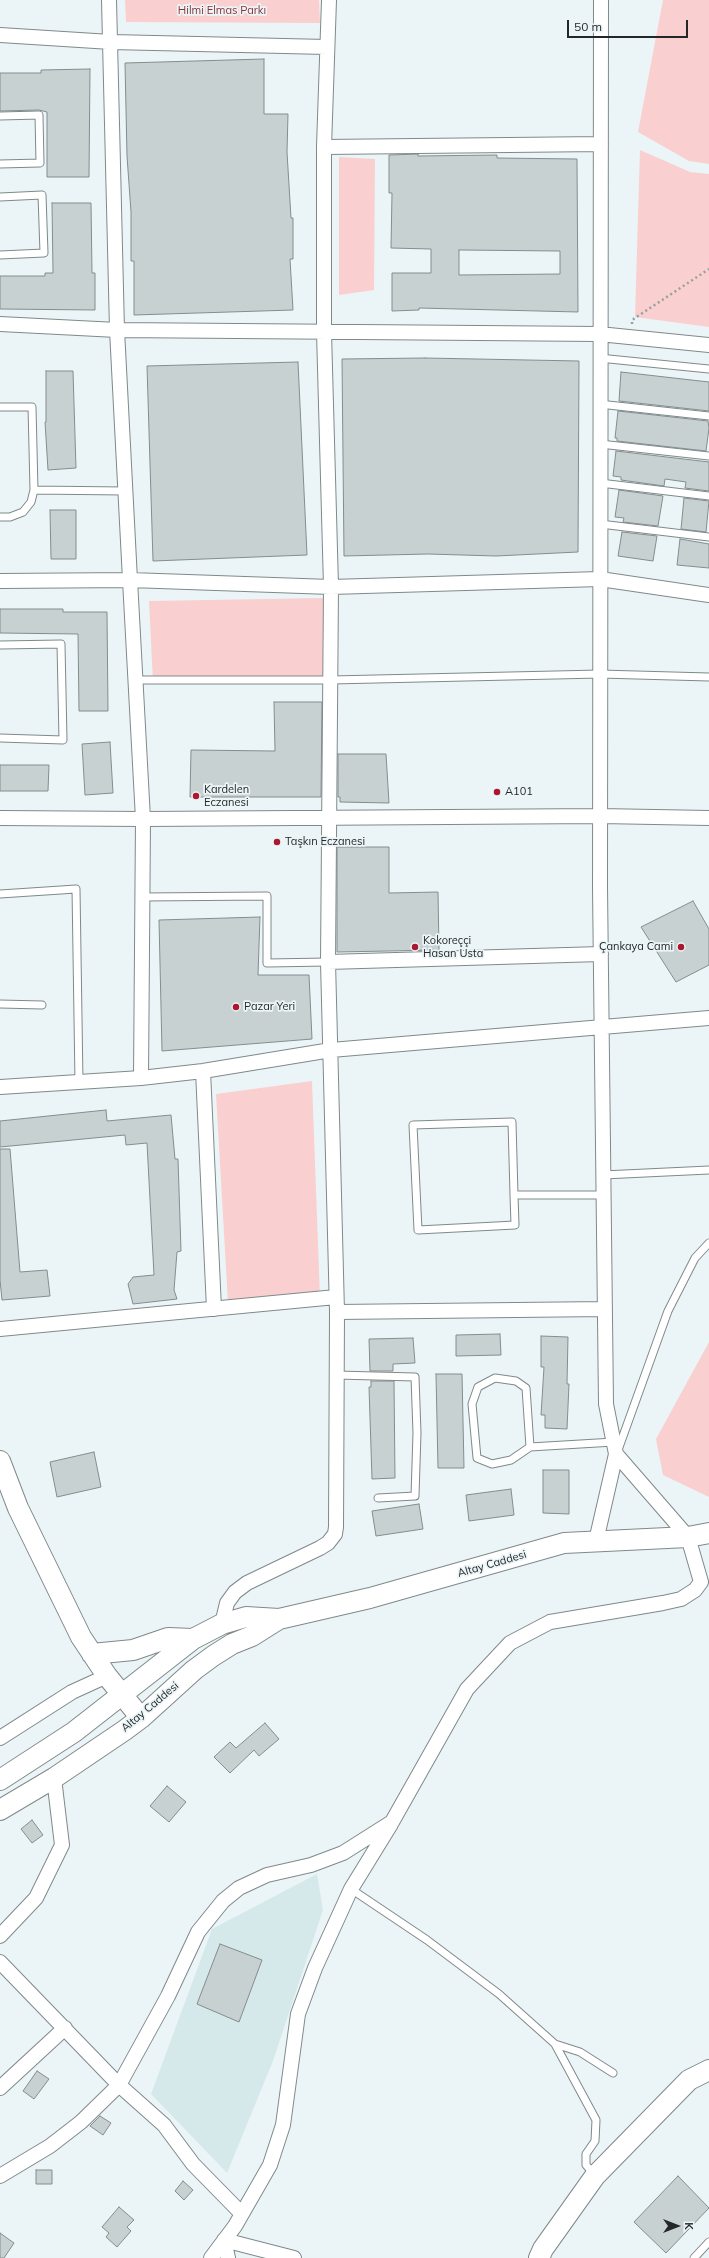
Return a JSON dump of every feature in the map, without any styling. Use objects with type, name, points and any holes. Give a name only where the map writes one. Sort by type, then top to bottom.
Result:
[{"type":"main road","points":[[0,1461],[18,1508],[81,1637],[107,1676],[141,1718]]},
{"type":"main road","name":"Altay Caddesi","points":[[0,1780],[74,1732],[193,1639],[222,1624],[246,1617],[279,1619],[370,1598],[564,1544],[688,1537],[709,1533]]},
{"type":"main road","name":"Altay Caddesi","points":[[0,1810],[54,1778],[141,1718],[194,1670],[232,1644],[252,1636],[279,1619]]},
{"type":"main road","points":[[92,1654],[133,1650],[168,1638],[193,1639]]},
{"type":"main road","points":[[539,2258],[543,2249],[595,2176],[689,2080],[709,2070]]},
{"type":"street","points":[[109,0],[117,330],[143,819],[140,1078]]},
{"type":"street","points":[[222,1624],[227,1603],[235,1592],[247,1583],[320,1548],[328,1543],[335,1534],[337,1312],[328,962],[331,816],[331,587],[324,332],[324,147],[329,0]]},
{"type":"street","points":[[596,1541],[615,1448],[606,1404],[603,1175],[600,816],[600,0]]},
{"type":"street","points":[[0,36],[111,42],[327,47]]},
{"type":"street","points":[[324,147],[601,144]]},
{"type":"street","points":[[0,324],[117,330],[599,334],[709,345]]},
{"type":"street","points":[[0,581],[130,580],[331,587],[600,579],[709,595]]},
{"type":"street","points":[[0,818],[143,819],[331,816],[600,816],[709,818]]},
{"type":"street","points":[[328,962],[601,954]]},
{"type":"street","points":[[0,1086],[140,1078],[203,1071],[331,1050],[709,1018]]},
{"type":"street","points":[[203,1071],[214,1309]]},
{"type":"street","points":[[0,1330],[336,1297]]},
{"type":"street","points":[[337,1312],[605,1309]]},
{"type":"street","points":[[211,2258],[242,2214],[270,2165],[281,2131],[290,2085],[298,2014],[315,1968],[351,1889],[392,1822],[467,1688],[510,1643],[550,1622],[681,1599],[695,1590],[701,1582],[688,1537],[615,1448]]},
{"type":"street","points":[[0,1738],[72,1692],[107,1676]]},
{"type":"street","points":[[0,1936],[36,1898],[62,1845],[54,1778]]},
{"type":"street","points":[[0,2176],[50,2146],[81,2122],[119,2085],[168,1996],[198,1932],[223,1901],[239,1888],[267,1875],[311,1865],[343,1853],[392,1822]]},
{"type":"street","points":[[0,1962],[119,2085],[164,2125],[193,2164],[242,2214]]},
{"type":"street","points":[[0,2088],[65,2028]]},
{"type":"street","points":[[224,2240],[228,2258]]},
{"type":"street","points":[[224,2240],[294,2258]]},
{"type":"lane","points":[[0,116],[39,115],[40,163],[0,164]]},
{"type":"lane","points":[[0,197],[42,195],[44,253],[0,255]]},
{"type":"lane","points":[[599,358],[709,370]]},
{"type":"lane","points":[[599,404],[709,416]]},
{"type":"lane","points":[[0,407],[32,407],[34,490],[31,502],[23,512],[10,517],[0,517]]},
{"type":"lane","points":[[600,444],[709,456]]},
{"type":"lane","points":[[600,483],[709,496]]},
{"type":"lane","points":[[34,490],[125,491]]},
{"type":"lane","points":[[600,524],[709,537]]},
{"type":"lane","points":[[0,645],[61,644],[63,740],[0,738]]},
{"type":"lane","points":[[135,680],[331,680],[600,674],[709,676]]},
{"type":"lane","points":[[0,894],[76,889],[79,1082]]},
{"type":"lane","points":[[142,897],[266,896],[267,962],[328,962]]},
{"type":"lane","points":[[0,1004],[42,1004]]},
{"type":"lane","points":[[512,1122],[514,1195],[515,1225],[418,1230],[414,1125],[512,1122]]},
{"type":"lane","points":[[603,1175],[709,1170]]},
{"type":"lane","points":[[514,1195],[604,1195]]},
{"type":"lane","points":[[530,1447],[526,1388],[516,1381],[495,1378],[478,1387],[472,1404],[477,1458],[492,1464],[511,1460],[530,1447],[615,1448],[668,1312],[695,1258],[709,1243]]},
{"type":"lane","points":[[336,1375],[415,1377],[417,1433],[414,1496],[378,1498]]},
{"type":"lane","points":[[351,1889],[427,1940],[499,1994],[555,2044],[596,2120],[595,2141],[586,2154],[586,2165],[595,2176]]},
{"type":"lane","points":[[555,2044],[580,2052],[613,2073]]},
{"type":"lane","points":[[694,2258],[709,2242]]},
{"type":"path","points":[[629,336],[632,320],[709,269]]},
{"type":"shaded area","points":[[317,1874],[323,1910],[273,2061],[227,2173],[151,2094],[212,1929]]},
{"type":"green space","name":"Hilmi Elmas Parkı","points":[[125,0],[319,0],[320,23],[126,22]]},
{"type":"green space","points":[[663,0],[709,0],[709,164],[689,161],[638,132]]},
{"type":"green space","points":[[640,150],[690,172],[709,174],[709,327],[635,317]]},
{"type":"green space","points":[[339,157],[375,159],[374,290],[339,295]]},
{"type":"green space","points":[[324,598],[323,678],[153,682],[149,601]]},
{"type":"green space","points":[[312,1081],[320,1298],[228,1303],[216,1094]]},
{"type":"green space","points":[[709,1342],[709,1497],[663,1475],[656,1439]]},
{"type":"building","points":[[264,59],[264,114],[288,114],[287,152],[291,218],[293,218],[293,259],[290,259],[293,310],[134,315],[134,261],[131,261],[131,212],[127,156],[125,63]]},
{"type":"building","points":[[90,69],[89,177],[47,177],[47,112],[39,110],[0,111],[0,73],[41,73],[41,70]]},
{"type":"building","points":[[389,155],[497,155],[497,158],[577,159],[578,312],[419,308],[419,310],[392,311],[392,273],[431,273],[431,249],[391,248],[392,193],[389,193]],"holes":[[[459,250],[560,251],[560,274],[459,275]]]},
{"type":"building","points":[[52,203],[91,203],[92,273],[95,273],[95,310],[0,309],[0,276],[45,276],[45,273],[53,273]]},
{"type":"building","points":[[425,358],[579,361],[578,552],[496,556],[428,554],[344,556],[342,359]]},
{"type":"building","points":[[298,362],[307,555],[153,561],[147,366]]},
{"type":"building","points":[[46,371],[73,371],[76,468],[48,470],[45,422]]},
{"type":"building","points":[[621,372],[709,382],[709,411],[619,401]]},
{"type":"building","points":[[618,411],[708,421],[709,428],[706,451],[617,441],[617,438],[615,438]]},
{"type":"building","points":[[616,451],[709,462],[709,491],[685,488],[686,482],[665,479],[664,486],[621,480],[621,477],[613,476]]},
{"type":"building","points":[[619,490],[663,496],[658,526],[623,522],[624,518],[615,517]]},
{"type":"building","points":[[684,498],[709,501],[706,532],[681,529]]},
{"type":"building","points":[[50,510],[76,510],[76,559],[51,559]]},
{"type":"building","points":[[622,532],[657,536],[653,561],[618,556]]},
{"type":"building","points":[[680,539],[709,544],[709,568],[677,565]]},
{"type":"building","points":[[0,609],[63,609],[63,612],[107,612],[108,711],[79,711],[78,634],[0,633]]},
{"type":"building","points":[[274,702],[322,702],[321,797],[190,797],[191,750],[275,751]]},
{"type":"building","points":[[110,742],[113,793],[85,795],[82,744]]},
{"type":"building","points":[[338,754],[386,754],[389,803],[340,802],[340,797],[338,797]]},
{"type":"building","points":[[0,765],[49,765],[48,791],[0,791]]},
{"type":"building","points":[[337,847],[389,847],[389,893],[438,892],[439,950],[337,952]]},
{"type":"building","name":"Çankaya Cami","points":[[693,901],[709,929],[709,965],[676,982],[641,927]]},
{"type":"building","name":"Pazar Yeri","points":[[260,917],[258,975],[309,975],[312,1039],[162,1051],[159,920]]},
{"type":"building","points":[[106,1110],[107,1121],[171,1115],[175,1159],[178,1159],[181,1251],[177,1252],[174,1290],[177,1299],[133,1304],[128,1284],[133,1277],[154,1275],[147,1143],[126,1145],[125,1135],[0,1147],[0,1121]]},
{"type":"building","points":[[0,1149],[10,1149],[20,1272],[47,1270],[50,1296],[2,1300],[0,1280]]},
{"type":"building","points":[[500,1334],[501,1355],[456,1356],[456,1335]]},
{"type":"building","points":[[541,1336],[568,1337],[567,1384],[569,1384],[567,1429],[545,1428],[545,1415],[541,1415],[544,1367],[541,1367]]},
{"type":"building","points":[[413,1338],[415,1363],[393,1364],[393,1371],[370,1371],[369,1339]]},
{"type":"building","points":[[436,1374],[462,1374],[464,1468],[438,1468]]},
{"type":"building","points":[[371,1381],[394,1381],[395,1478],[372,1479],[369,1387],[371,1387]]},
{"type":"building","points":[[94,1452],[101,1487],[57,1497],[50,1462]]},
{"type":"building","points":[[543,1470],[569,1470],[569,1514],[543,1513]]},
{"type":"building","points":[[511,1489],[514,1515],[469,1521],[466,1495]]},
{"type":"building","points":[[419,1504],[423,1529],[376,1536],[372,1511]]},
{"type":"building","points":[[265,1723],[279,1739],[259,1756],[254,1750],[230,1773],[214,1757],[230,1742],[236,1748]]},
{"type":"building","points":[[167,1786],[186,1802],[169,1822],[150,1806]]},
{"type":"building","points":[[32,1820],[43,1835],[32,1843],[21,1829]]},
{"type":"building","points":[[220,1944],[262,1960],[239,2022],[197,2004]]},
{"type":"building","points":[[37,2071],[49,2079],[34,2099],[23,2091]]},
{"type":"building","points":[[100,2116],[111,2123],[103,2135],[90,2126]]},
{"type":"building","points":[[36,2170],[52,2170],[52,2184],[36,2184]]},
{"type":"building","points":[[678,2176],[709,2208],[666,2253],[634,2222]]},
{"type":"building","points":[[183,2181],[193,2190],[184,2200],[175,2191]]},
{"type":"building","points":[[119,2207],[134,2220],[127,2227],[131,2231],[117,2247],[106,2237],[109,2233],[102,2227]]},
{"type":"building","points":[[0,2233],[14,2243],[4,2258],[0,2258]]},
{"type":"place","name":"A101","points":[[497,792]]},
{"type":"place","name":"Kardelen Eczanesi","points":[[196,796]]},
{"type":"place","name":"Taşkın Eczanesi","points":[[277,842]]},
{"type":"place","name":"Kokoreççi Hasan Usta","points":[[415,947]]},
{"type":"place","name":"Çankaya Cami","points":[[681,947]]},
{"type":"place","name":"Pazar Yeri","points":[[236,1007]]}]
